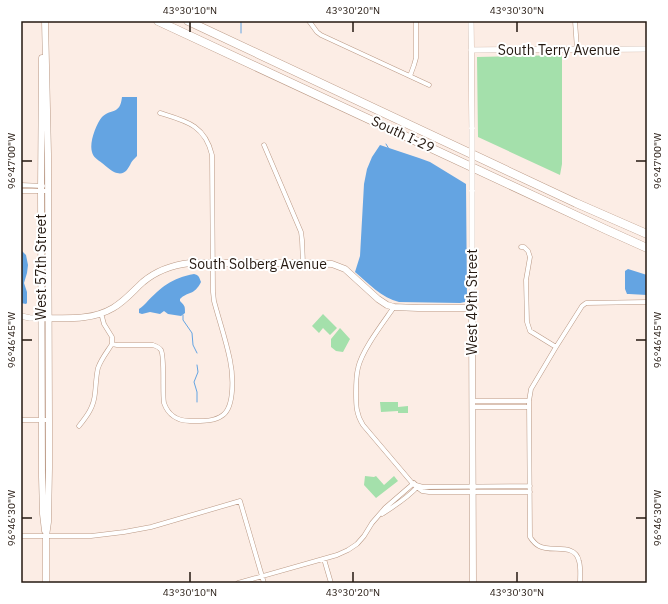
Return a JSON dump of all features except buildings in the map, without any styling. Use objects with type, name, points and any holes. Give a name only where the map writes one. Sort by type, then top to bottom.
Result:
[{"type":"highway","name":"South I-29","points":[[158,21],[647,248]]},
{"type":"highway","name":"South I-29","points":[[188,21],[576,203],[647,234]]},
{"type":"main road","name":"West 57th Street","points":[[41,21],[41,318],[43,514],[46,536]]},
{"type":"main road","name":"West 57th Street","points":[[45,21],[48,189],[49,420],[46,583]]},
{"type":"main road","name":"South Solberg Avenue","points":[[41,318],[82,318],[101,313],[126,299],[144,281],[168,268],[183,264],[213,263],[332,264],[350,273],[378,299],[387,305],[394,307],[418,308],[472,308]]},
{"type":"main road","name":"West 49th Street","points":[[472,308],[473,583]]},
{"type":"street","points":[[309,21],[321,35],[429,85]]},
{"type":"street","points":[[410,76],[416,58],[416,21]]},
{"type":"street","name":"West 49th Street","points":[[471,21],[472,308]]},
{"type":"street","points":[[575,21],[577,49]]},
{"type":"street","name":"South Terry Avenue","points":[[471,50],[647,49]]},
{"type":"street","points":[[112,344],[154,345],[161,350],[163,357],[164,403],[167,410],[180,420],[210,420],[223,415],[229,408],[231,400],[231,370],[213,292],[212,160],[210,147],[201,131],[194,126],[185,121],[160,113]]},
{"type":"street","points":[[264,145],[301,232],[303,263]]},
{"type":"street","points":[[21,185],[41,189]]},
{"type":"street","points":[[21,191],[48,189]]},
{"type":"street","points":[[522,247],[528,251],[530,257],[526,280],[527,322],[530,331],[556,347]]},
{"type":"street","points":[[580,583],[580,563],[574,552],[544,548],[537,545],[530,537],[529,401],[531,389],[582,306],[586,303],[647,302]]},
{"type":"street","points":[[394,307],[368,346],[359,364],[356,408],[358,417],[363,425],[414,484],[422,491],[429,492],[530,486]]},
{"type":"street","points":[[79,426],[88,415],[94,404],[98,368],[112,344],[112,337],[104,324],[101,313]]},
{"type":"street","name":"South Solberg Avenue","points":[[21,316],[41,318]]},
{"type":"street","points":[[472,404],[529,401]]},
{"type":"street","points":[[472,404],[529,407]]},
{"type":"street","points":[[21,420],[49,420]]},
{"type":"street","points":[[238,583],[343,552],[357,544],[363,538],[372,523],[388,505],[414,484]]},
{"type":"street","points":[[472,489],[530,492]]},
{"type":"street","points":[[21,536],[91,536],[124,532],[151,527],[240,501],[264,583]]},
{"type":"street","points":[[324,558],[331,583]]},
{"type":"green space","points":[[562,55],[562,164],[560,175],[478,137],[477,57]]},
{"type":"green space","points":[[323,314],[337,328],[330,335],[323,328],[319,333],[312,326]]},
{"type":"green space","points":[[340,328],[350,339],[343,352],[336,351],[331,347],[331,339]]},
{"type":"green space","points":[[380,402],[398,402],[398,407],[408,406],[408,413],[398,413],[398,411],[381,412]]},
{"type":"green space","points":[[365,476],[376,476],[384,485],[394,476],[398,481],[376,498],[364,485]]},
{"type":"water","points":[[122,97],[137,97],[137,156],[126,171],[120,173],[111,170],[96,158],[93,154],[91,144],[95,129],[100,120],[106,114],[117,109],[121,103]]},
{"type":"water","points":[[380,145],[430,162],[466,184],[467,300],[465,302],[399,302],[381,294],[355,272],[360,256],[364,184],[367,169],[372,157]]},
{"type":"water","points":[[21,250],[26,255],[28,265],[24,283],[27,292],[26,304],[21,303]]},
{"type":"water","points":[[628,269],[647,275],[647,295],[627,294],[625,289],[625,271]]},
{"type":"water","points":[[194,274],[198,276],[201,282],[196,289],[180,299],[185,309],[185,313],[181,316],[168,314],[164,311],[160,314],[150,312],[142,314],[139,313],[139,309],[167,284],[179,278]]},
{"type":"waterway","points":[[241,21],[241,33]]},
{"type":"waterway","points":[[386,144],[389,149]]},
{"type":"waterway","points":[[183,315],[183,320],[192,333],[193,345],[197,353]]},
{"type":"waterway","points":[[197,365],[198,372],[194,382],[197,392],[197,402]]}]
